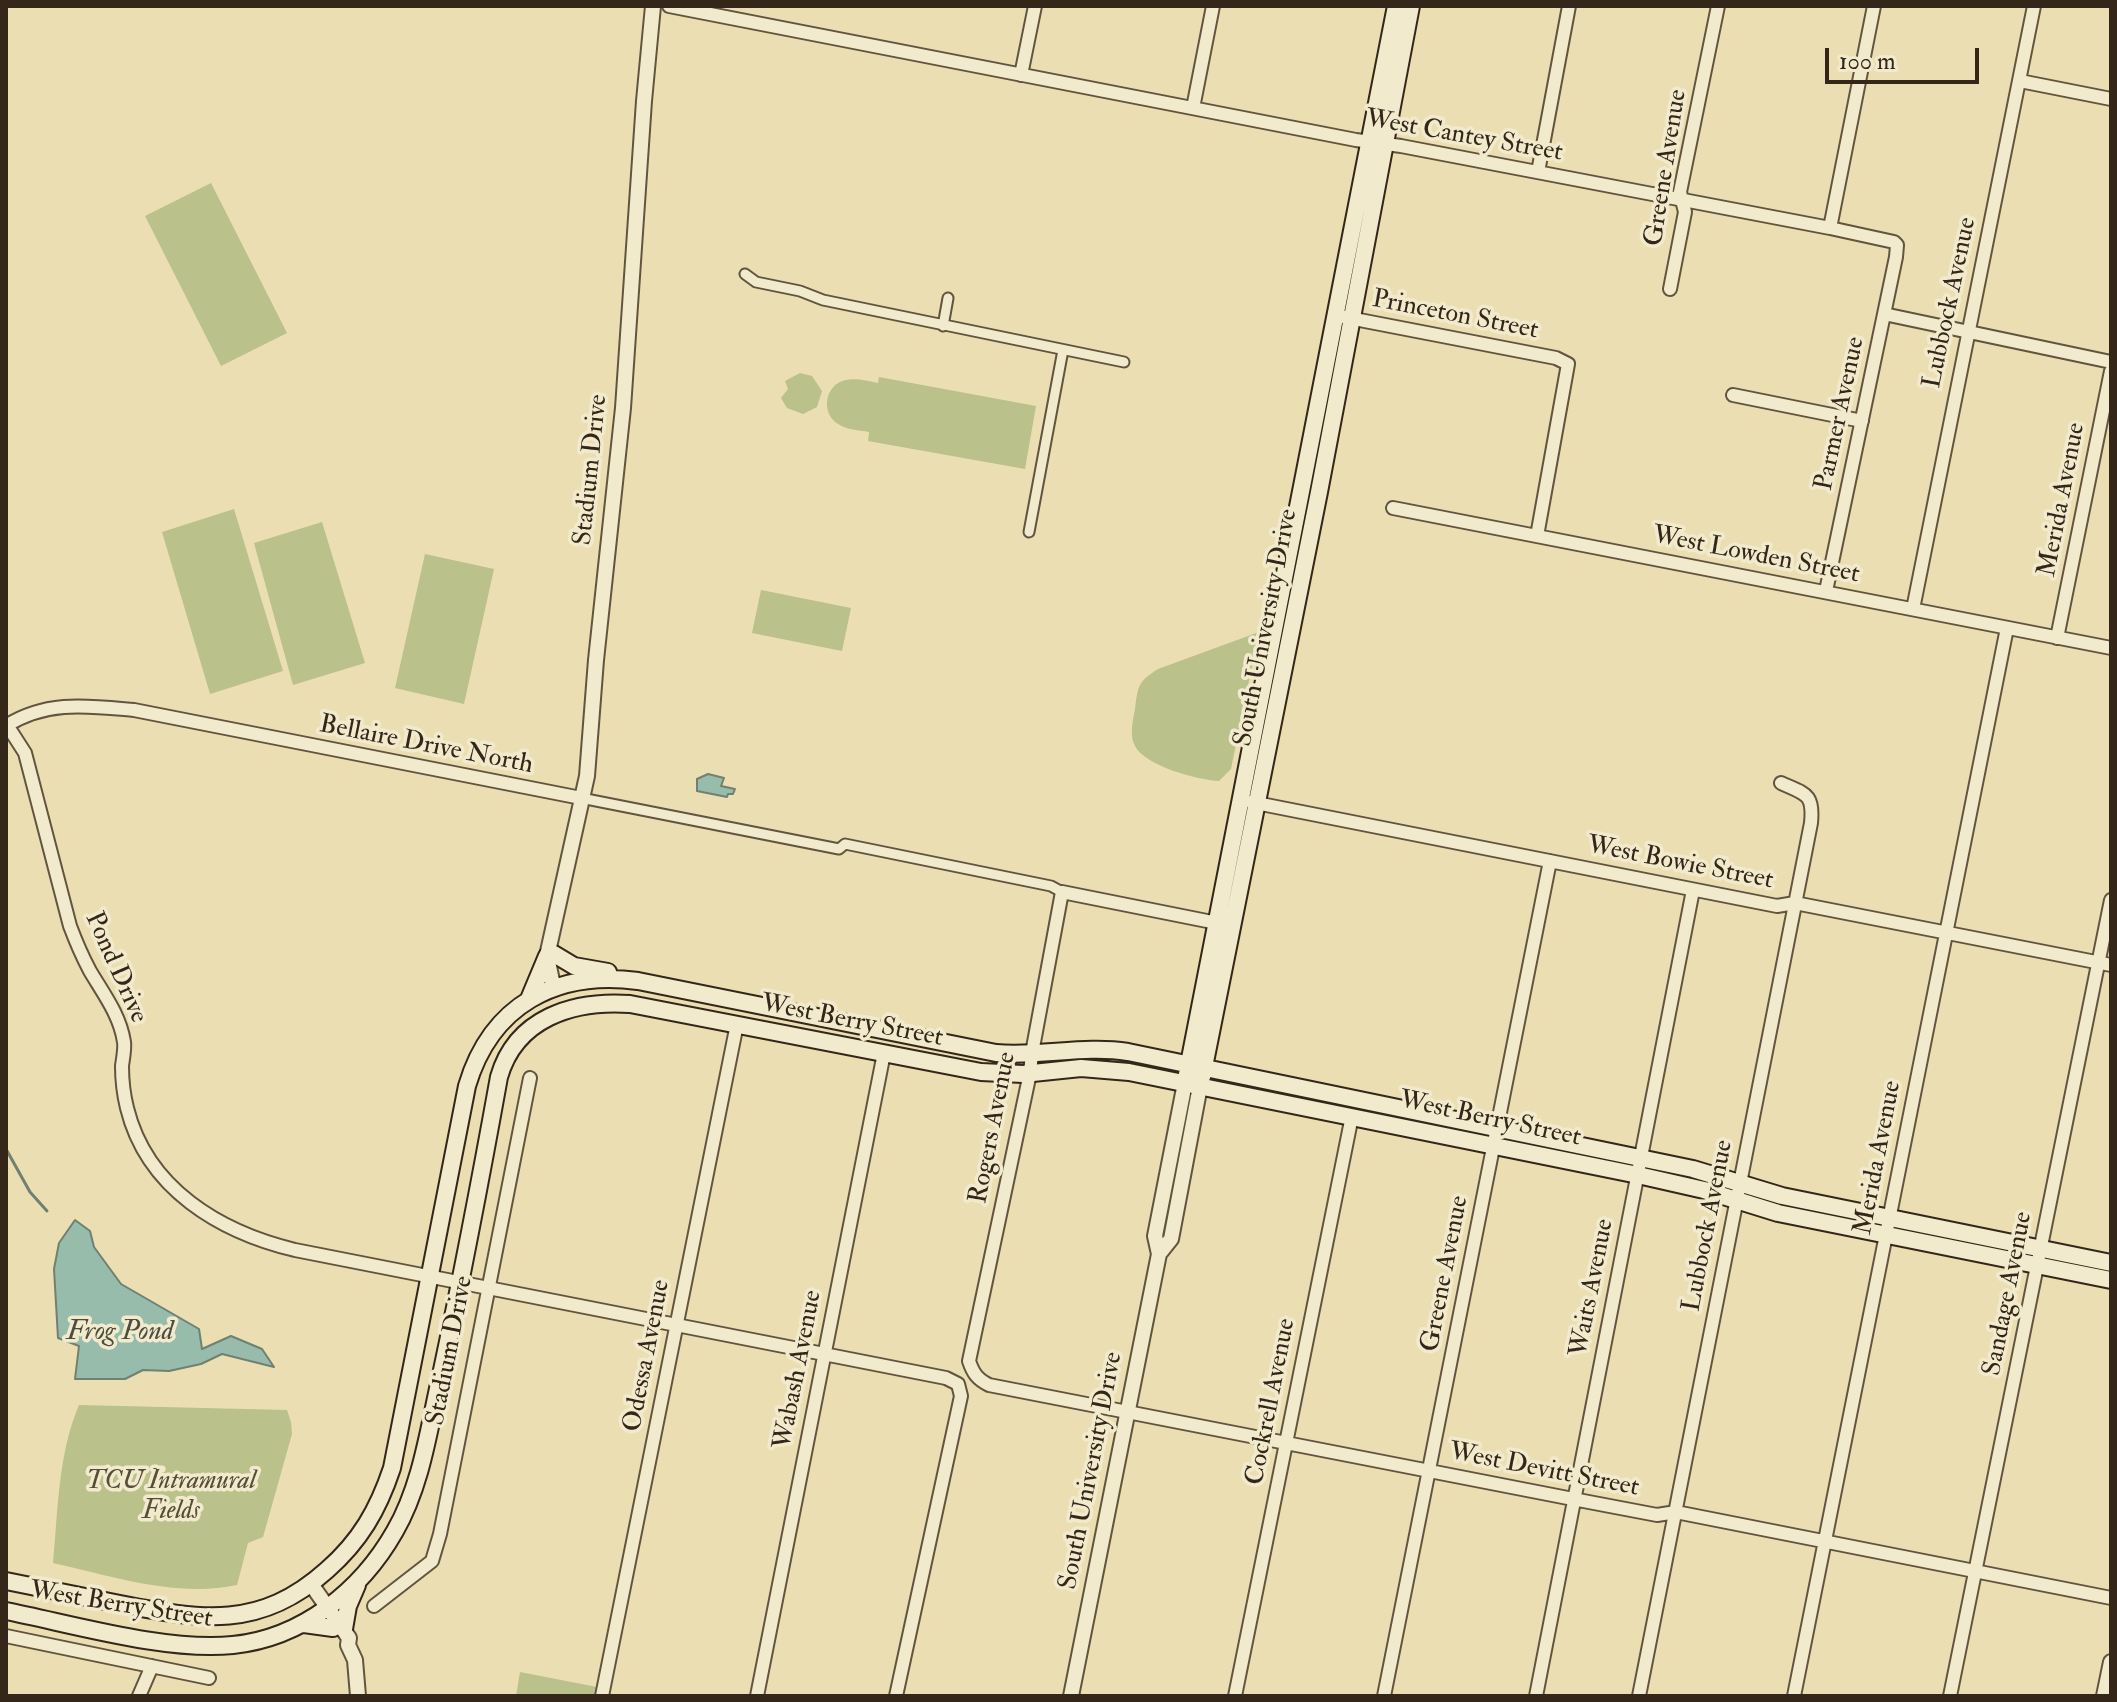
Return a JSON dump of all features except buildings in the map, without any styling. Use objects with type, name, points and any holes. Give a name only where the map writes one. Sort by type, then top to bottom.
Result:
[{"type":"main road","name":"South University Drive","points":[[1192,1085],[1377,143],[1396,6]]},
{"type":"main road","name":"South University Drive","points":[[1377,143],[1411,6]]},
{"type":"main road","name":"South University Drive","points":[[1196,1066],[1217,923],[1249,802]]},
{"type":"main road","points":[[529,999],[550,955],[574,966],[630,976],[660,986]]},
{"type":"main road","name":"West Berry Street","points":[[6,1581],[195,1617],[243,1614],[308,1587],[360,1538],[386,1487],[392,1468],[472,1069],[495,1029],[529,999],[544,991],[598,978],[660,986],[1008,1054],[1076,1049],[1128,1052],[1411,1110],[1496,1137]]},
{"type":"main road","points":[[530,1028],[551,1007],[559,987],[571,997],[590,1004]]},
{"type":"main road","name":"West Berry Street","points":[[6,1611],[191,1646],[235,1645],[261,1640],[304,1624],[326,1611],[361,1577],[392,1536],[414,1487],[462,1281],[499,1077],[510,1048],[530,1028],[590,1004],[630,1004],[981,1072],[1104,1069],[1352,1116],[1496,1137],[1640,1166],[1693,1169],[1782,1196],[2111,1263]]},
{"type":"main road","points":[[799,1036],[814,1030],[868,1039],[882,1030]]},
{"type":"main road","points":[[884,1053],[904,1045],[960,1053],[981,1050]]},
{"type":"main road","points":[[1030,1073],[1040,1062],[1079,1058],[1108,1050]]},
{"type":"main road","points":[[1352,1116],[1362,1112],[1399,1115],[1411,1110]]},
{"type":"main road","name":"West Berry Street","points":[[1640,1166],[1735,1201],[1778,1213],[2111,1280]]},
{"type":"main road","points":[[304,1624],[342,1634],[348,1606],[361,1577]]},
{"type":"street","name":"Stadium Drive","points":[[559,987],[552,981],[550,935],[587,776],[623,408],[653,6]]},
{"type":"street","name":"West Cantey Street","points":[[669,6],[1830,228],[1897,245]]},
{"type":"street","points":[[1021,75],[1035,6]]},
{"type":"street","points":[[1193,108],[1213,6]]},
{"type":"street","points":[[1538,172],[1569,6]]},
{"type":"street","name":"Greene Avenue","points":[[1670,289],[1685,212],[1680,192],[1718,6]]},
{"type":"street","points":[[1830,228],[1874,6]]},
{"type":"street","name":"Lubbock Avenue","points":[[1913,609],[2034,6]]},
{"type":"street","points":[[2020,81],[2111,99]]},
{"type":"street","name":"Parmer Avenue","points":[[1826,591],[1897,245]]},
{"type":"street","points":[[745,274],[756,282],[800,291],[819,299],[1124,362]]},
{"type":"street","points":[[943,326],[948,298]]},
{"type":"street","points":[[1884,314],[2111,362]]},
{"type":"street","name":"Princeton Street","points":[[1344,317],[1566,362],[1569,368],[1537,536]]},
{"type":"street","points":[[1029,532],[1063,350]]},
{"type":"street","name":"Merida Avenue","points":[[2057,638],[2111,371]]},
{"type":"street","points":[[1733,395],[1862,421]]},
{"type":"street","name":"West Lowden Street","points":[[1393,508],[2111,648]]},
{"type":"street","name":"Merida Avenue","points":[[1794,1696],[2007,628]]},
{"type":"street","name":"Bellaire Drive North","points":[[7,726],[36,711],[53,707],[70,705],[134,710],[839,849],[845,844],[932,861],[1051,886],[1062,892]]},
{"type":"street","name":"Pond Drive","points":[[7,726],[25,753],[70,926],[80,953],[109,999],[124,1042],[122,1071],[127,1108],[135,1132],[155,1167],[178,1193],[206,1215],[260,1241],[431,1275]]},
{"type":"street","name":"Lubbock Avenue","points":[[1639,1696],[1813,804],[1807,795],[1781,783]]},
{"type":"street","name":"West Bowie Street","points":[[1249,802],[1777,906],[1795,903],[2105,964]]},
{"type":"street","name":"Greene Avenue","points":[[1384,1696],[1550,861]]},
{"type":"street","name":"Waits Avenue","points":[[1536,1696],[1693,890]]},
{"type":"street","points":[[1062,892],[1217,923]]},
{"type":"street","name":"Rogers Avenue","points":[[972,1372],[969,1361],[1030,1073],[1062,892]]},
{"type":"street","name":"Sandage Avenue","points":[[1950,1696],[2037,1265],[2105,964],[2111,900]]},
{"type":"street","name":"Odessa Avenue","points":[[602,1696],[737,1024]]},
{"type":"street","name":"Wabash Avenue","points":[[757,1696],[884,1053]]},
{"type":"street","name":"Stadium Drive","points":[[374,1606],[432,1561],[440,1534],[530,1078]]},
{"type":"street","name":"South University Drive","points":[[1071,1696],[1159,1254],[1155,1236],[1192,1085]]},
{"type":"street","name":"Cockrell Avenue","points":[[1235,1696],[1352,1116]]},
{"type":"street","points":[[431,1275],[946,1378],[958,1384],[961,1396],[896,1696]]},
{"type":"street","name":"West Devitt Street","points":[[972,1372],[989,1385],[1657,1515],[1676,1512],[2111,1598]]},
{"type":"street","points":[[308,1587],[342,1634],[355,1660],[358,1696]]},
{"type":"street","points":[[6,1636],[209,1678]]},
{"type":"street","points":[[2104,1696],[2111,1662]]},
{"type":"street","points":[[139,1696],[152,1666]]},
{"type":"green space","points":[[211,183],[287,333],[221,366],[145,216]]},
{"type":"green space","points":[[800,373],[812,376],[822,391],[817,407],[803,414],[787,408],[781,398],[788,389],[785,381]]},
{"type":"green space","points":[[879,377],[1036,406],[1025,469],[868,441],[869,432],[845,428],[832,419],[827,399],[833,387],[850,379],[878,383]]},
{"type":"green space","points":[[234,509],[283,671],[210,694],[162,532]]},
{"type":"green space","points":[[322,522],[365,663],[293,685],[254,543]]},
{"type":"green space","points":[[425,554],[494,569],[464,704],[395,688]]},
{"type":"green space","points":[[761,590],[851,608],[842,651],[752,633]]},
{"type":"green space","points":[[1259,632],[1231,769],[1219,781],[1210,780],[1160,766],[1141,753],[1133,742],[1132,732],[1137,694],[1146,677],[1158,669]]},
{"type":"green space","name":"TCU Intramural Fields","points":[[79,1405],[287,1410],[292,1434],[263,1537],[248,1543],[237,1585],[191,1589],[168,1587],[53,1563],[63,1463]]},
{"type":"green space","points":[[520,1672],[597,1687],[595,1696],[516,1696]]},
{"type":"water","points":[[708,774],[724,778],[721,786],[735,789],[733,794],[727,797],[697,791],[697,779]]},
{"type":"water","name":"Frog Pond","points":[[75,1220],[90,1231],[94,1247],[121,1284],[199,1329],[202,1349],[231,1336],[262,1349],[274,1367],[222,1354],[201,1364],[169,1371],[143,1370],[125,1379],[75,1379],[79,1346],[58,1338],[54,1269],[59,1243]]},
{"type":"waterway","points":[[6,1149],[30,1192],[47,1211]]}]
